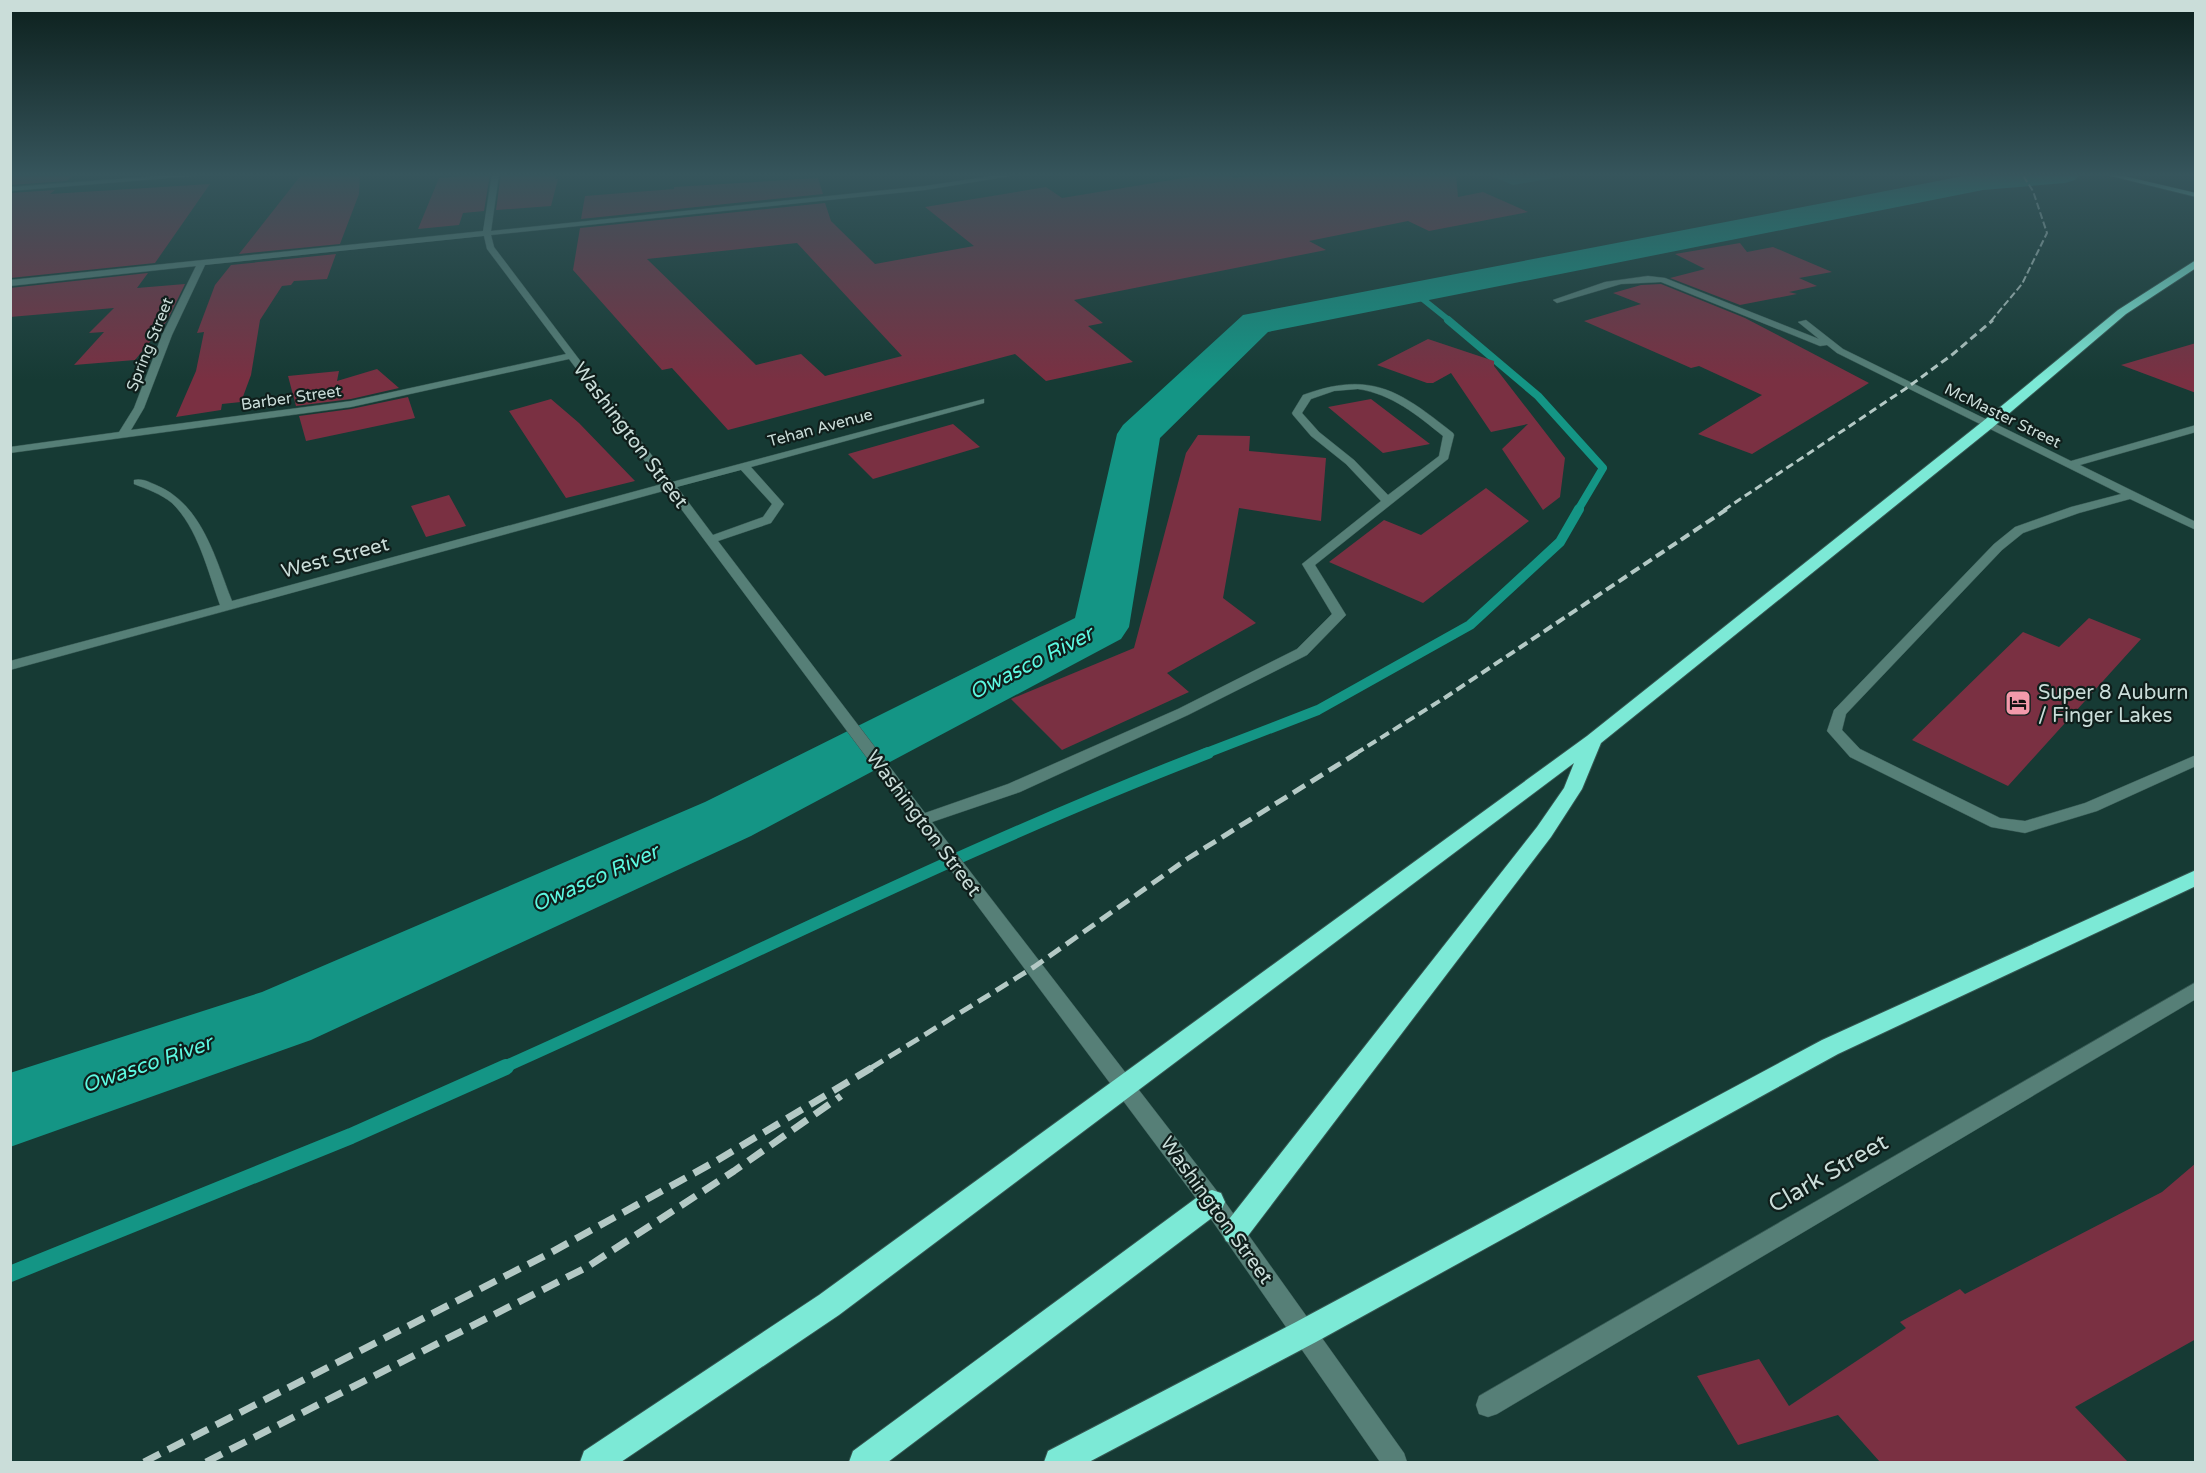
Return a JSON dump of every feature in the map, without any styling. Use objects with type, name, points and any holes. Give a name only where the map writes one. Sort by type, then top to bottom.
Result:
[{"type":"highway","points":[[596,1462],[829,1305],[1593,740],[1987,425],[2122,312],[2196,263]]},
{"type":"highway","points":[[1235,1232],[1544,832],[1574,789],[1593,740]]},
{"type":"highway","points":[[1059,1462],[1306,1332],[1830,1047],[2196,877]]},
{"type":"highway","points":[[864,1462],[1212,1202]]},
{"type":"street","points":[[10,283],[404,243]]},
{"type":"street","name":"Washington Street","points":[[489,243],[846,721],[1235,1232],[1395,1462]]},
{"type":"street","name":"Spring Street","points":[[123,435],[139,408],[167,335],[201,264]]},
{"type":"street","points":[[1557,300],[1618,280],[1638,277],[1662,280],[1840,351]]},
{"type":"street","name":"McMaster Street","points":[[1803,322],[1840,351],[2196,527]]},
{"type":"street","name":"Barber Street","points":[[10,450],[351,404],[572,356]]},
{"type":"street","points":[[922,820],[1014,788],[1183,712],[1302,652],[1339,615],[1308,564],[1388,501],[1444,456],[1449,435],[1406,401],[1377,389],[1344,386],[1307,397],[1297,413],[1315,434],[1350,462],[1388,501]]},
{"type":"street","name":"Tehan Avenue","points":[[669,486],[980,401]]},
{"type":"street","points":[[2069,465],[2196,428]]},
{"type":"street","points":[[710,540],[767,520],[778,504],[743,465]]},
{"type":"street","points":[[138,482],[161,491],[177,502],[192,524],[209,559],[227,606]]},
{"type":"street","name":"West Street","points":[[10,666],[669,486]]},
{"type":"street","points":[[2131,495],[2075,510],[2019,530],[1998,547],[1839,712],[1834,731],[1855,753],[1997,823],[2025,827],[2091,807],[2196,760]]},
{"type":"street","name":"Clark Street","points":[[1488,1405],[2196,989]]},
{"type":"building","points":[[10,243],[169,243],[155,263],[10,278]]},
{"type":"building","points":[[248,243],[340,243],[340,244],[239,254]]},
{"type":"building","points":[[578,243],[853,243],[875,264],[974,246],[970,243],[1312,243],[1326,250],[1074,300],[1103,323],[1088,326],[1133,362],[1046,381],[1015,354],[728,430],[672,368],[662,370],[573,270]],"holes":[[[797,243],[902,356],[825,376],[801,354],[756,365],[647,259]]]},
{"type":"building","points":[[1740,243],[1747,252],[1773,247],[1832,272],[1799,278],[1817,286],[1789,292],[1797,294],[1740,305],[1670,278],[1705,269],[1675,254]]},
{"type":"building","points":[[336,254],[327,279],[294,281],[291,285],[282,286],[260,320],[251,375],[241,402],[222,404],[221,410],[176,417],[196,371],[204,332],[197,333],[215,285],[231,265]]},
{"type":"building","points":[[148,273],[137,288],[185,284],[167,321],[135,360],[74,365],[104,332],[89,333],[114,308],[10,317],[10,288]]},
{"type":"building","points":[[1661,284],[1745,318],[1869,383],[1752,454],[1698,434],[1762,395],[1699,366],[1691,368],[1584,321],[1641,304],[1613,293],[1641,285]]},
{"type":"building","points":[[1428,339],[1494,361],[1494,366],[1565,458],[1560,497],[1543,510],[1502,449],[1528,424],[1491,432],[1451,373],[1433,383],[1427,383],[1377,365]]},
{"type":"building","points":[[2196,343],[2196,393],[2121,365]]},
{"type":"building","points":[[377,369],[399,388],[351,399],[296,406],[288,376],[339,371],[337,381]]},
{"type":"building","points":[[408,397],[415,418],[306,441],[299,416],[351,409]]},
{"type":"building","points":[[551,399],[579,423],[635,481],[566,498],[509,411]]},
{"type":"building","points":[[1371,399],[1430,444],[1383,453],[1328,407]]},
{"type":"building","points":[[953,424],[980,447],[873,479],[848,454]]},
{"type":"building","points":[[1198,435],[1250,436],[1249,451],[1326,458],[1321,521],[1239,508],[1223,598],[1256,623],[1167,673],[1189,692],[1062,750],[1011,699],[1134,648],[1186,453]]},
{"type":"building","points":[[1486,488],[1529,521],[1423,603],[1329,562],[1384,520],[1421,535]]},
{"type":"building","points":[[449,495],[466,526],[426,537],[411,506]]},
{"type":"building","points":[[2089,618],[2141,639],[2008,786],[1912,740],[2023,632],[2059,647]]},
{"type":"building","points":[[2196,1163],[2196,1339],[2075,1407],[2128,1462],[1880,1462],[1838,1415],[1738,1445],[1697,1376],[1759,1359],[1789,1406],[1906,1328],[1900,1322],[1960,1289],[1965,1294],[2162,1192]]},
{"type":"waterway","name":"Owasco River","points":[[10,1110],[284,1017],[728,819],[1101,627],[1139,434],[1256,323],[1667,243]]},
{"type":"waterway","points":[[1414,292],[1450,321]]},
{"type":"waterway","points":[[1448,320],[1538,396],[1603,468],[1578,510]]},
{"type":"waterway","points":[[1204,754],[1318,710],[1470,625],[1560,542],[1579,509]]},
{"type":"waterway","points":[[502,1068],[941,866],[1118,789],[1208,753]]},
{"type":"waterway","points":[[10,1274],[351,1136],[506,1067]]},
{"type":"railway","points":[[1991,321],[2022,284],[2042,243]]},
{"type":"railway","points":[[1724,510],[1908,387],[1953,354],[1993,320]]},
{"type":"railway","points":[[1355,754],[1446,697],[1727,509]]},
{"type":"railway","points":[[871,1068],[1034,967],[1187,859],[1357,753]]},
{"type":"railway","points":[[144,1462],[550,1253],[716,1161],[873,1067]]},
{"type":"railway","points":[[206,1462],[587,1267],[734,1171],[841,1096]]},
{"type":"place","name":"Super 8 Auburn / Finger Lakes","points":[[2018,703]]}]
